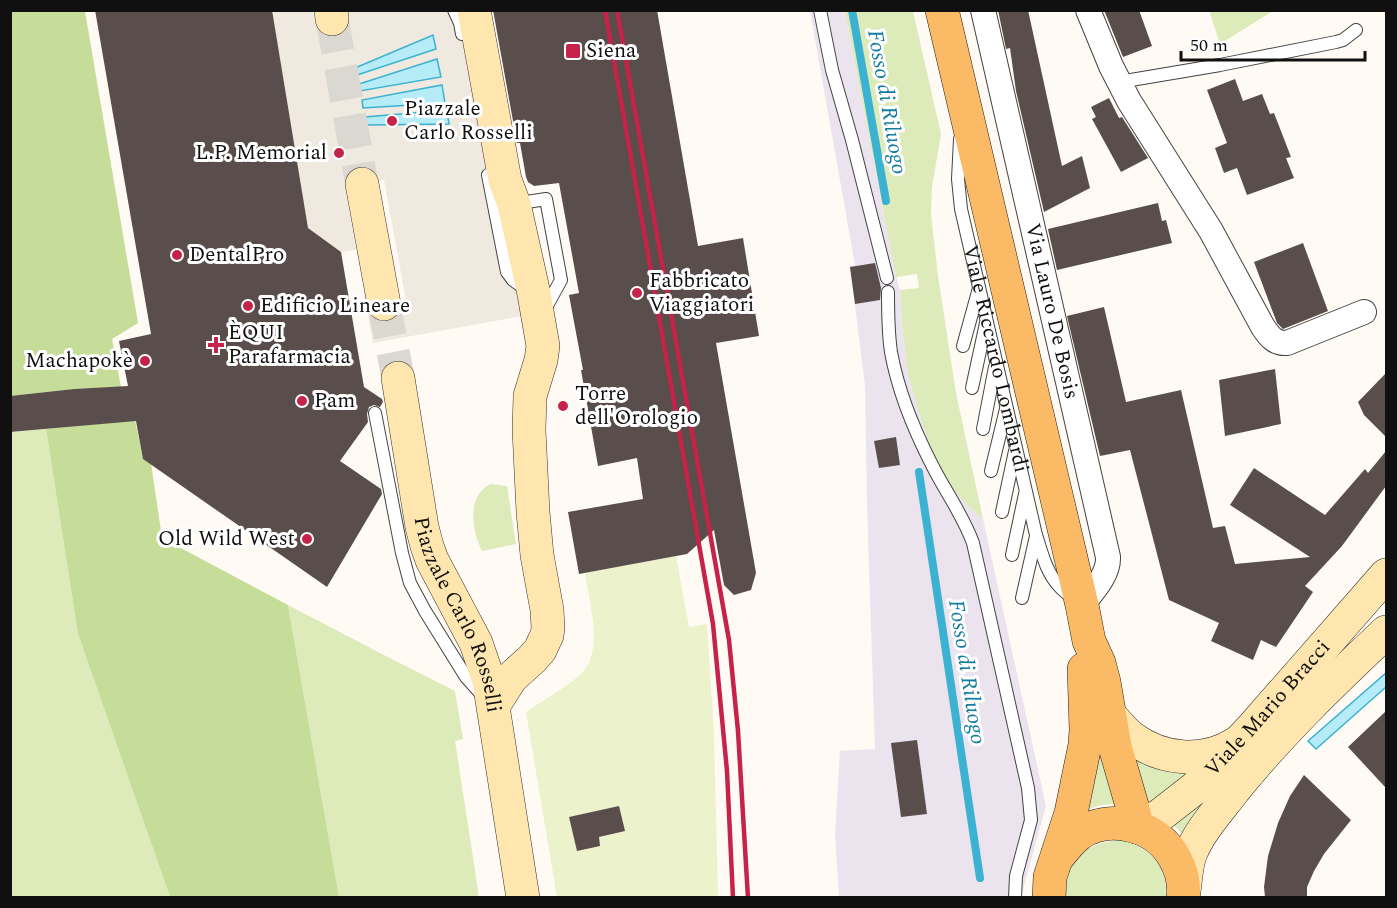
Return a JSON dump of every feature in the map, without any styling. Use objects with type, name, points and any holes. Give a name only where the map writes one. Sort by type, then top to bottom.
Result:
[{"type":"main road","name":"Viale Riccardo Lombardi","points":[[942,10],[1089,641],[1099,663],[1104,682],[1115,747],[1137,827]]},
{"type":"main road","name":"Piazzale Carlo Rosselli","points":[[469,26],[505,180],[514,204],[536,308],[543,354],[530,396],[529,430],[533,512],[537,555],[548,621],[547,635],[540,650],[511,678],[494,705]]},
{"type":"main road","points":[[362,184],[384,304]]},
{"type":"main road","name":"Piazzale Carlo Rosselli","points":[[398,378],[427,546],[432,560],[476,643],[489,681],[494,705]]},
{"type":"main road","name":"Viale Mario Bracci","points":[[1137,827],[1159,816],[1196,788],[1386,575]]},
{"type":"main road","name":"Viale Mario Bracci","points":[[1185,895],[1188,864],[1194,848],[1227,799],[1271,746],[1310,705],[1386,632]]},
{"type":"main road","name":"Viale Riccardo Lombardi","points":[[1049,897],[1050,877],[1071,813],[1085,745],[1084,662],[1089,641]]},
{"type":"main road","points":[[494,705],[523,897]]},
{"type":"main road","points":[[1109,714],[1134,739],[1152,749],[1170,755],[1187,758],[1207,756],[1221,752],[1239,741]]},
{"type":"main road","name":"Viale Riccardo Lombardi","points":[[1055,862],[1066,846],[1080,833],[1098,826],[1118,824],[1137,827],[1157,837],[1170,850],[1179,867],[1185,895]]},
{"type":"street","name":"Via Lauro De Bosis","points":[[983,10],[1108,558],[1106,570],[1082,605]]},
{"type":"street","points":[[1088,10],[1119,82],[1206,223],[1270,337],[1287,343],[1364,312]]},
{"type":"lane","points":[[454,10],[460,23],[469,26]]},
{"type":"lane","points":[[820,10],[832,70],[886,278]]},
{"type":"lane","points":[[1119,82],[1336,42],[1343,40],[1356,30]]},
{"type":"lane","name":"Viale Riccardo Lombardi","points":[[963,96],[959,193],[961,209],[1036,535],[1053,578],[1059,587],[1082,605]]},
{"type":"lane","points":[[487,168],[507,272],[536,308]]},
{"type":"lane","points":[[963,346],[980,287]]},
{"type":"lane","points":[[888,292],[890,338],[895,370],[924,450],[967,526],[973,543],[1028,788],[1031,820],[1016,876],[1015,897]]},
{"type":"lane","points":[[972,388],[987,319]]},
{"type":"lane","points":[[983,429],[996,360]]},
{"type":"lane","points":[[991,471],[1007,405]]},
{"type":"lane","points":[[375,413],[410,583],[424,611],[466,677],[482,696],[494,705]]},
{"type":"lane","points":[[1002,512],[1016,447]]},
{"type":"lane","points":[[1012,555],[1026,490]]},
{"type":"lane","points":[[1022,598],[1036,535]]},
{"type":"shaded area","name":"Piazzale Carlo Rosselli","points":[[272,11],[313,11],[315,22],[345,17],[345,11],[474,11],[528,315],[373,343],[364,292],[384,304],[406,301],[384,180],[345,187],[356,250],[341,252],[308,228]]},
{"type":"shaded area","points":[[810,11],[845,11],[900,290],[908,374],[932,452],[966,504],[983,519],[1046,806],[1021,897],[839,897],[835,835],[840,751],[875,749],[865,386],[850,266],[855,265]]},
{"type":"green space","points":[[1209,10],[1273,10],[1273,11],[1220,44]]},
{"type":"green space","points":[[11,11],[85,11],[138,323],[112,339],[121,387],[74,389],[11,396]]},
{"type":"green space","points":[[845,11],[913,11],[941,134],[932,187],[931,214],[938,276],[956,393],[983,519],[952,487],[932,452],[908,374],[900,290],[919,288],[917,274],[896,277]]},
{"type":"green space","points":[[135,420],[143,458],[151,463],[162,538],[288,605],[339,897],[170,897],[78,634],[46,429]]},
{"type":"green space","points":[[46,429],[78,634],[170,897],[14,898],[11,894],[11,432]]},
{"type":"green space","points":[[490,484],[507,486],[516,544],[482,551],[474,524],[474,506],[482,490]]},
{"type":"green space","points":[[676,556],[689,627],[707,624],[714,734],[718,897],[557,897],[526,712],[575,679],[586,668],[591,658],[594,635],[585,573]]},
{"type":"green space","points":[[288,605],[455,691],[463,739],[455,741],[479,897],[339,897]]},
{"type":"green space","points":[[1098,737],[1121,804],[1100,805],[1082,812]]},
{"type":"green space","points":[[1126,745],[1204,767],[1152,803],[1148,802]]},
{"type":"green space","points":[[1225,782],[1184,838],[1178,829],[1168,822]]},
{"type":"green space","points":[[1121,840],[1141,848],[1156,860],[1164,876],[1166,898],[1066,897],[1069,873],[1073,863],[1080,855],[1097,845]]},
{"type":"water","points":[[433,35],[436,49],[357,75],[355,68]]},
{"type":"water","points":[[437,59],[441,77],[360,91],[359,84]]},
{"type":"water","points":[[442,85],[445,103],[363,108],[362,100]]},
{"type":"water","points":[[447,110],[449,124],[366,125],[365,117]]},
{"type":"water","points":[[1386,673],[1386,687],[1316,749],[1308,741]]},
{"type":"building","name":"Edificio Lineare","points":[[95,10],[272,10],[308,228],[341,252],[364,387],[383,402],[380,407],[374,405],[369,407],[368,422],[340,461],[381,489],[382,494],[327,587],[143,459],[136,421],[10,432],[10,396],[128,386],[119,341],[151,334]]},
{"type":"building","points":[[493,10],[657,10],[698,246],[743,238],[759,336],[716,343],[756,573],[751,590],[734,595],[724,585],[714,530],[687,554],[579,574],[568,512],[643,499],[637,458],[598,466],[569,295],[579,293],[559,183],[534,186],[528,182],[526,177],[520,143],[517,143]]},
{"type":"building","points":[[998,10],[1028,10],[1062,166],[1082,156],[1090,188],[1044,212],[1016,91],[1010,48],[1006,49]]},
{"type":"building","points":[[1104,10],[1139,10],[1152,46],[1123,57]]},
{"type":"building","points":[[1235,79],[1243,101],[1262,94],[1270,114],[1274,113],[1291,157],[1286,158],[1294,178],[1247,195],[1237,168],[1224,173],[1215,148],[1227,143],[1207,90]]},
{"type":"building","points":[[1109,98],[1119,118],[1122,117],[1148,158],[1121,172],[1092,119],[1096,117],[1091,107]]},
{"type":"building","points":[[1158,203],[1162,221],[1166,220],[1172,243],[1057,270],[1048,229]]},
{"type":"building","points":[[1303,243],[1328,311],[1283,329],[1277,323],[1254,262]]},
{"type":"building","points":[[875,263],[881,288],[880,300],[855,304],[850,267]]},
{"type":"building","points":[[1104,307],[1126,402],[1181,390],[1213,528],[1225,526],[1235,564],[1310,557],[1230,505],[1254,468],[1325,515],[1365,469],[1368,473],[1386,451],[1386,486],[1342,546],[1305,586],[1313,592],[1276,647],[1261,640],[1253,660],[1211,641],[1219,623],[1169,600],[1130,450],[1100,456],[1067,316]]},
{"type":"building","points":[[1275,369],[1281,424],[1225,436],[1219,380]]},
{"type":"building","points":[[1386,373],[1386,437],[1364,415],[1358,402]]},
{"type":"building","points":[[896,437],[900,465],[879,468],[874,441]]},
{"type":"building","points":[[1386,711],[1386,788],[1348,747]]},
{"type":"building","points":[[917,740],[927,814],[901,817],[891,743]]},
{"type":"building","points":[[1304,775],[1351,820],[1324,854],[1314,871],[1307,887],[1307,897],[1265,897],[1268,856],[1278,823],[1290,796]]},
{"type":"building","points":[[619,806],[625,831],[599,837],[600,846],[577,851],[569,817]]},
{"type":"waterway","name":"Fosso di Riluogo","points":[[852,10],[886,201]]},
{"type":"waterway","name":"Fosso di Riluogo","points":[[919,472],[980,878]]},
{"type":"tunnel","points":[[332,19],[362,184]]},
{"type":"tunnel","points":[[384,304],[398,378]]},
{"type":"railway","points":[[605,10],[713,624],[727,771],[733,898]]},
{"type":"railway","points":[[617,10],[729,640],[738,731],[748,898]]},
{"type":"place","name":"Siena","points":[[573,51]]},
{"type":"place","name":"Piazzale Carlo Rosselli","points":[[392,121]]},
{"type":"place","name":"L.P. Memorial","points":[[339,153]]},
{"type":"place","name":"DentalPro","points":[[177,255]]},
{"type":"place","name":"Fabbricato Viaggiatori","points":[[637,293]]},
{"type":"place","name":"Edificio Lineare","points":[[248,306]]},
{"type":"place","name":"ÈQUI Parafarmacia","points":[[216,345]]},
{"type":"place","name":"Machapokè","points":[[145,361]]},
{"type":"place","name":"Pam","points":[[302,401]]},
{"type":"place","name":"Torre dell'Orologio","points":[[563,406]]},
{"type":"place","name":"Old Wild West","points":[[307,539]]}]
